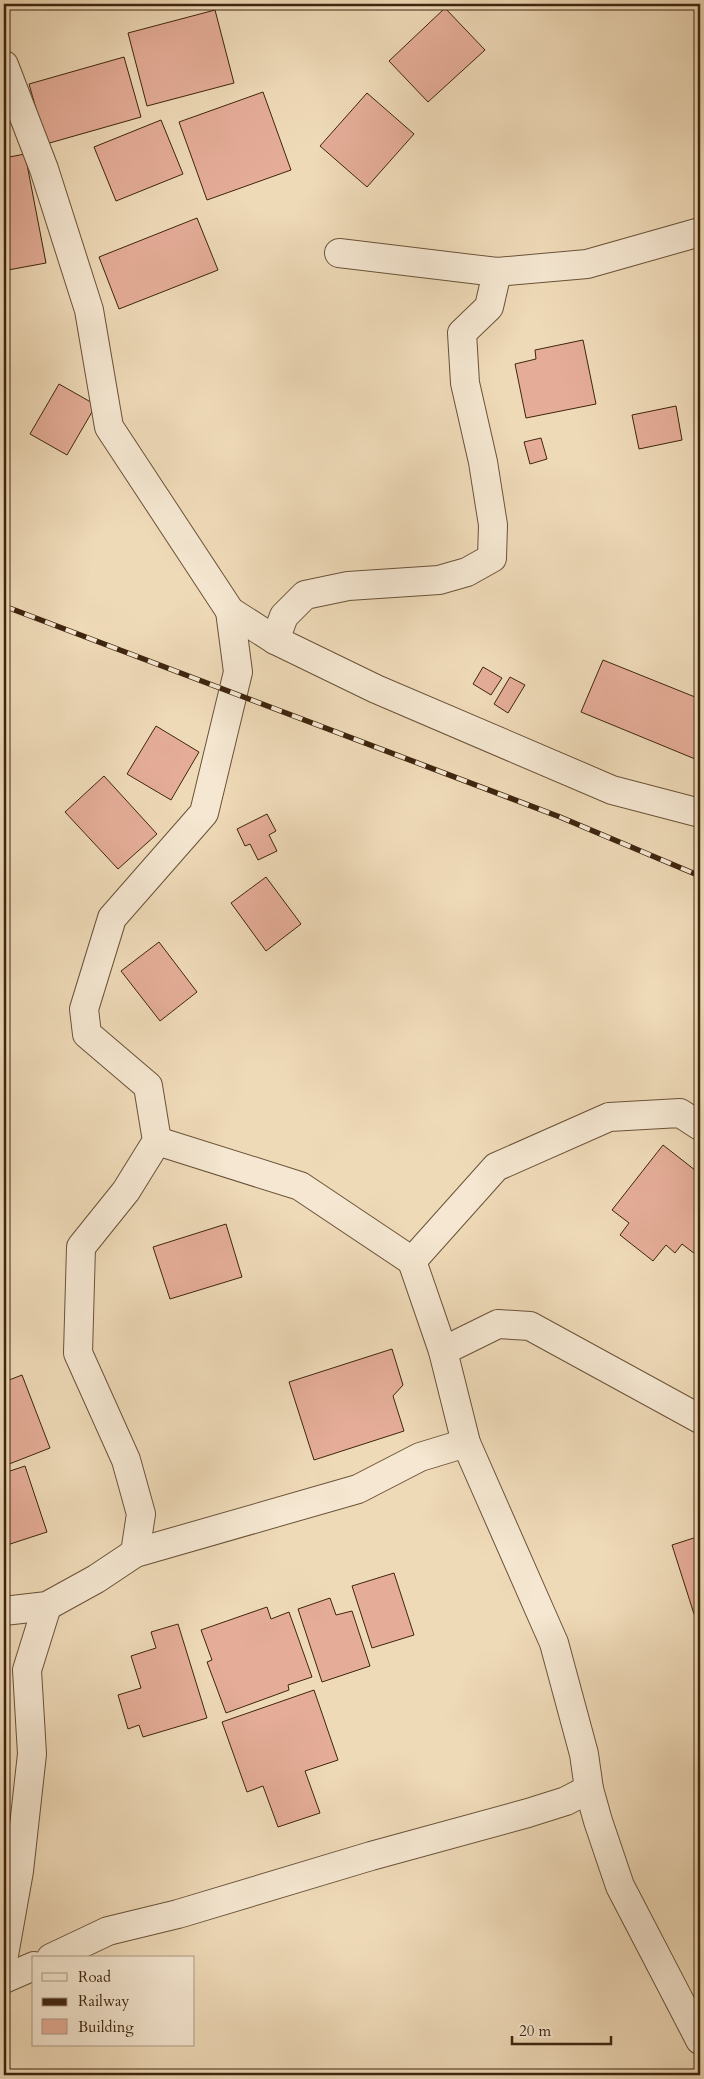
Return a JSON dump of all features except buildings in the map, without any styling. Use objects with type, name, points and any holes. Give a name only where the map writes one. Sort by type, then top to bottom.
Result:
[{"type":"street","points":[[4,65],[44,169],[89,310],[109,427],[230,611],[275,640],[376,689],[612,790],[700,813]]},
{"type":"street","points":[[338,253],[497,272],[587,264],[700,232]]},
{"type":"street","points":[[275,640],[284,616],[305,595],[348,586],[439,580],[467,572],[492,558],[493,525],[483,462],[464,383],[462,333],[489,307],[497,272]]},
{"type":"street","points":[[135,1553],[141,1514],[126,1460],[78,1353],[81,1247],[126,1191],[157,1141],[148,1086],[87,1034],[84,1008],[112,918],[204,813],[238,672],[230,611]]},
{"type":"street","points":[[412,1261],[496,1166],[608,1117],[680,1113],[700,1126]]},
{"type":"street","points":[[157,1141],[300,1186],[412,1261],[443,1351],[466,1443],[554,1643],[584,1754],[589,1789],[620,1886],[700,2040]]},
{"type":"street","points":[[443,1351],[498,1324],[530,1326],[700,1419]]},
{"type":"street","points":[[4,1611],[47,1606],[96,1579],[135,1553],[358,1489],[420,1457],[466,1443]]},
{"type":"street","points":[[4,1954],[19,1871],[32,1754],[28,1670],[47,1606]]},
{"type":"street","points":[[55,1956],[108,1931],[178,1914],[371,1856],[528,1813],[566,1801],[589,1789]]},
{"type":"street","points":[[4,1979],[32,1967]]},
{"type":"railway","points":[[4,606],[560,817],[700,876]]}]
